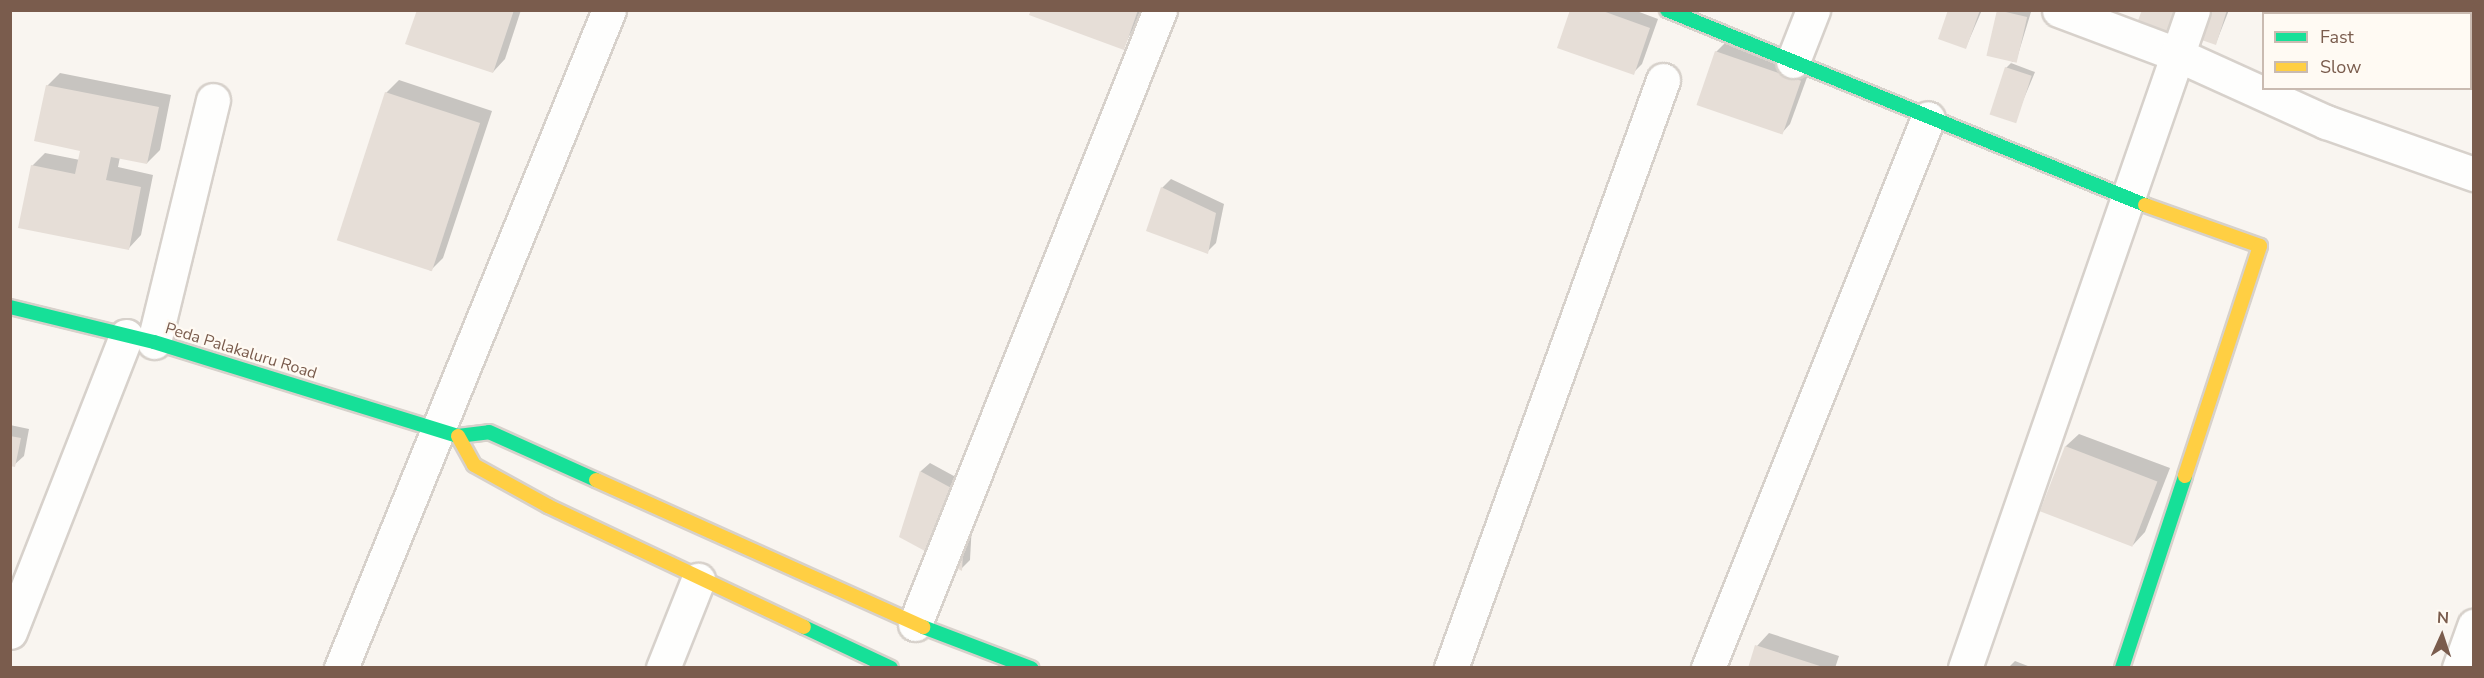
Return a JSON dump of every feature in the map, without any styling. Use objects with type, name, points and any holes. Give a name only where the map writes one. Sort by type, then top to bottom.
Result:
[{"type":"main road","points":[[1667,10],[2125,198],[2260,246],[2122,668]]},
{"type":"main road","name":"Peda Palakaluru Road","points":[[10,307],[140,339],[448,432]]},
{"type":"main road","points":[[448,432],[474,465],[698,580],[891,668]]},
{"type":"main road","points":[[448,432],[489,432],[915,624],[1031,668]]},
{"type":"street","points":[[341,668],[448,432],[609,10]]},
{"type":"street","points":[[915,624],[1160,10]]},
{"type":"street","points":[[1793,61],[1813,10]]},
{"type":"street","points":[[2059,10],[2176,54],[2326,122],[2474,174]]},
{"type":"street","points":[[1965,668],[2125,198],[2193,10]]},
{"type":"street","points":[[1451,668],[1663,80]]},
{"type":"street","points":[[10,632],[140,339],[213,100]]},
{"type":"street","points":[[1708,668],[1928,118]]},
{"type":"street","points":[[663,668],[698,580]]},
{"type":"street","points":[[2459,668],[2474,626]]},
{"type":"building","points":[[417,10],[514,10],[493,73],[405,44]]},
{"type":"building","points":[[1031,10],[1138,10],[1124,50],[1029,15]]},
{"type":"building","points":[[1570,10],[1600,10],[1650,28],[1634,75],[1557,48]]},
{"type":"building","points":[[1948,10],[1980,10],[1966,49],[1938,39]]},
{"type":"building","points":[[1997,10],[2027,17],[2017,63],[1986,56]]},
{"type":"building","points":[[2142,10],[2175,10],[2167,33],[2137,23]]},
{"type":"building","points":[[2201,10],[2227,10],[2216,45],[2193,37]]},
{"type":"building","points":[[2345,10],[2367,10],[2356,12],[2344,12]]},
{"type":"building","points":[[1715,51],[1801,81],[1782,135],[1696,105]]},
{"type":"building","points":[[2005,67],[2032,76],[2016,123],[1990,115]]},
{"type":"building","points":[[46,85],[159,107],[147,164],[111,157],[106,180],[141,187],[129,250],[18,228],[31,165],[75,174],[80,151],[34,141]]},
{"type":"building","points":[[385,92],[480,123],[432,271],[337,240]]},
{"type":"building","points":[[1161,187],[1216,213],[1208,254],[1146,231]]},
{"type":"building","points":[[10,436],[21,438],[15,467],[10,466]]},
{"type":"building","points":[[2065,446],[2157,481],[2132,547],[2040,511]]},
{"type":"building","points":[[920,471],[966,496],[962,571],[899,537]]},
{"type":"building","points":[[1755,645],[1823,667],[1823,668],[1748,668]]},
{"type":"traffic: fast","points":[[1667,10],[2145,205]]},
{"type":"traffic: fast","points":[[10,307],[154,342],[458,436],[489,432],[596,480]]},
{"type":"traffic: fast","points":[[2122,668],[2185,476]]},
{"type":"traffic: fast","points":[[804,627],[891,668]]},
{"type":"traffic: fast","points":[[923,627],[1031,668]]},
{"type":"traffic: slow","points":[[2145,205],[2260,246],[2185,476]]},
{"type":"traffic: slow","points":[[458,436],[474,465],[548,506],[804,627]]},
{"type":"traffic: slow","points":[[596,480],[923,627]]}]
